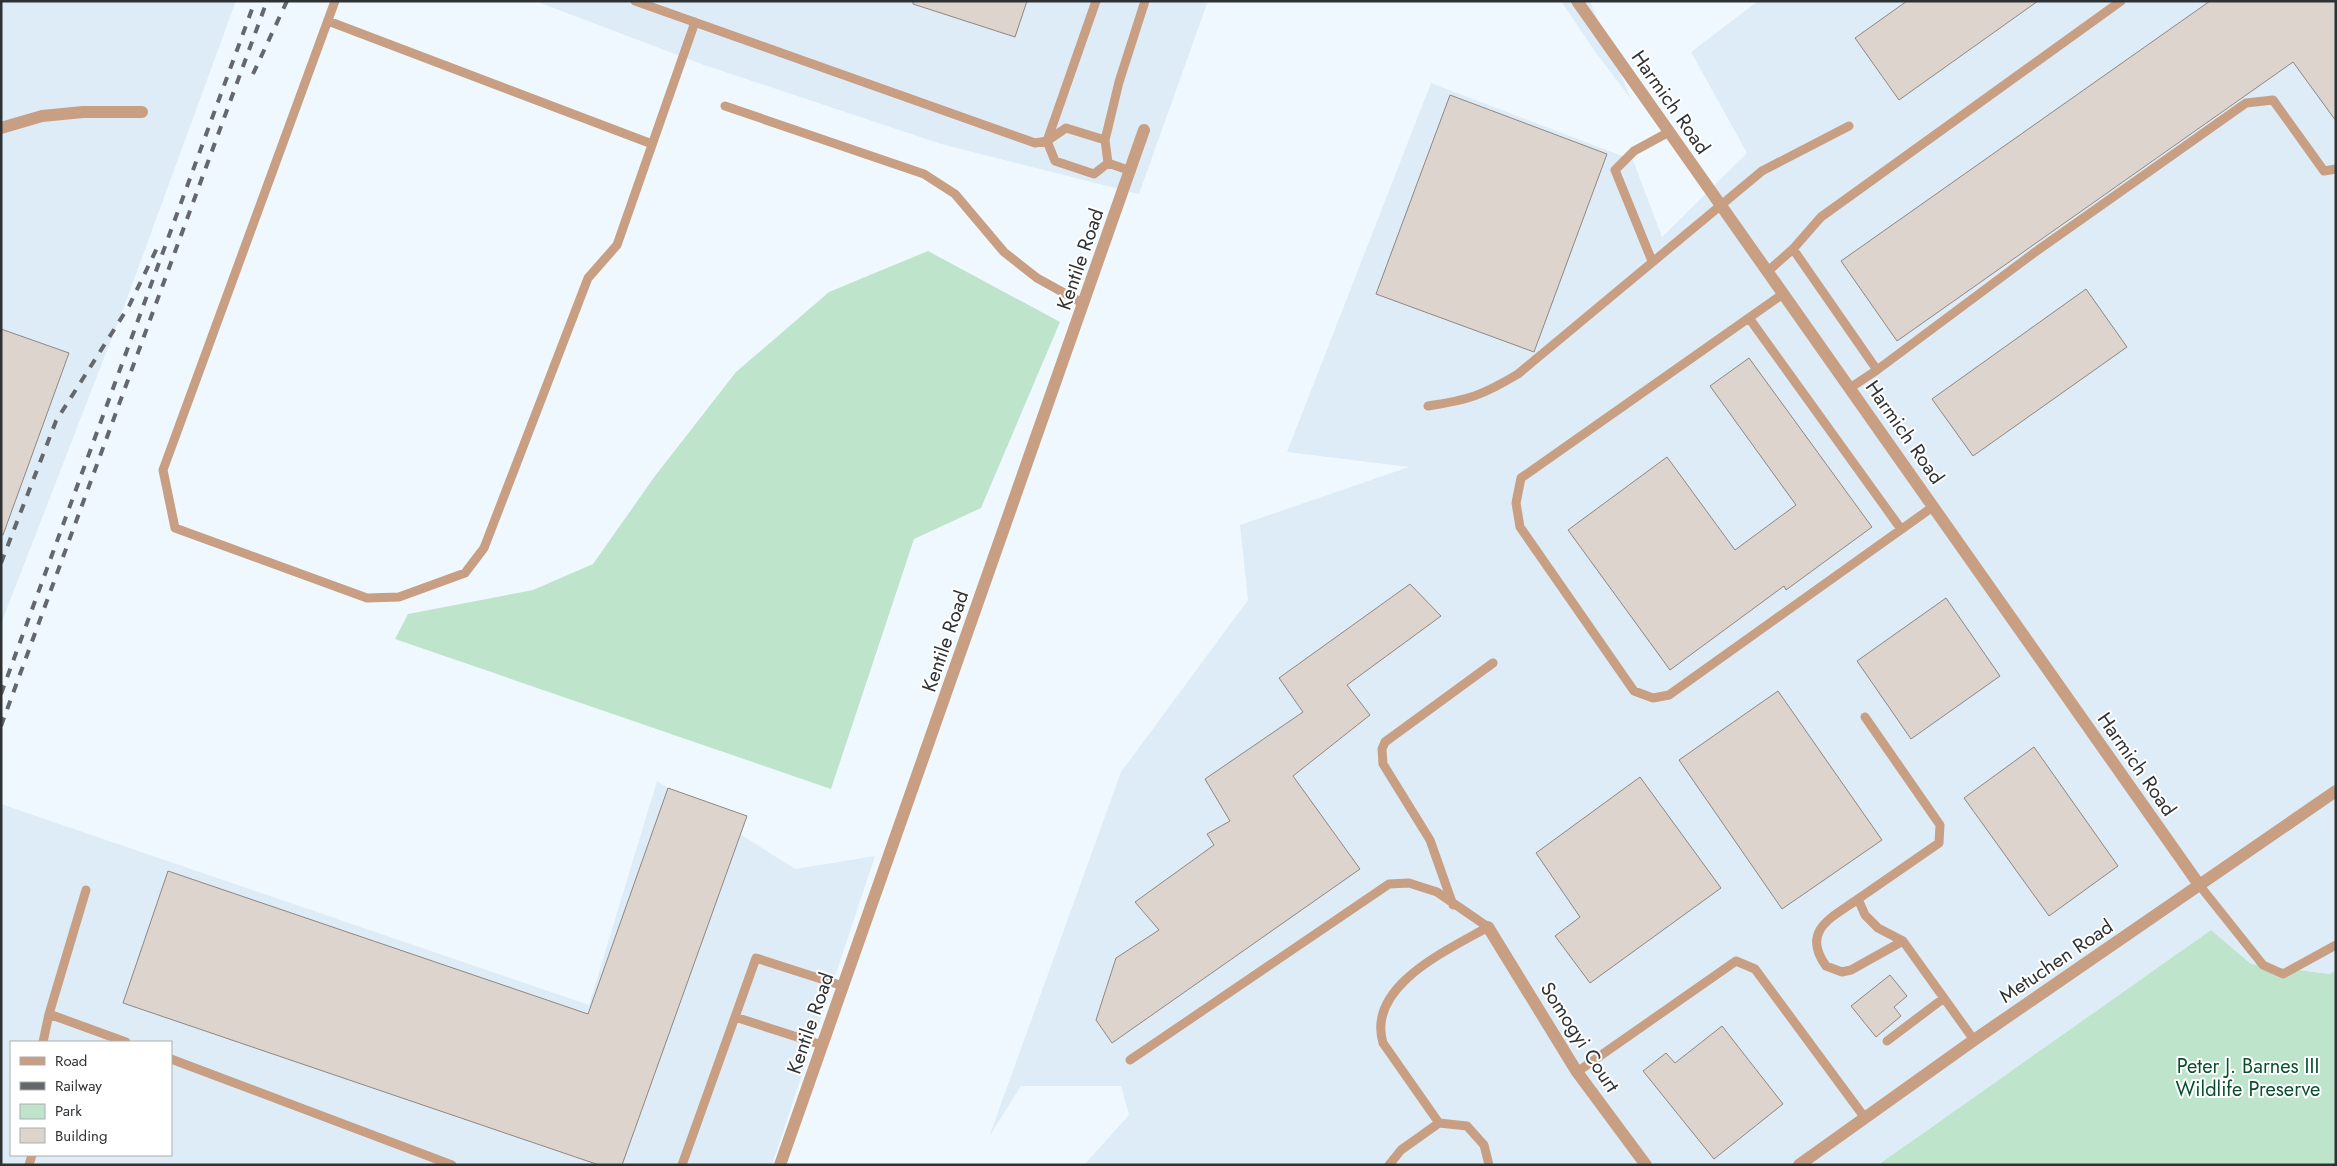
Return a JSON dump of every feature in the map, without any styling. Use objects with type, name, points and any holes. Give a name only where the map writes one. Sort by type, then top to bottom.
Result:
[{"type":"street","name":"Harmich Road","points":[[1577,1],[2200,886]]},
{"type":"street","points":[[1,128],[42,116],[83,112],[142,112]]},
{"type":"street","name":"Kentile Road","points":[[780,1165],[1144,130]]},
{"type":"street","name":"Metuchen Road","points":[[1799,1165],[1974,1040],[2336,791]]},
{"type":"street","name":"Somogyi Court","points":[[1488,927],[1577,1072],[1646,1165]]},
{"type":"lane","points":[[335,1],[163,470],[174,528],[367,598],[399,597],[465,573],[484,548],[588,278],[617,244],[695,22]]},
{"type":"lane","points":[[635,1],[1035,143],[1047,141],[1066,128],[1105,140]]},
{"type":"lane","points":[[1096,1],[1047,141],[1055,161],[1094,174],[1108,163]]},
{"type":"lane","points":[[1108,163],[1105,140],[1119,82],[1145,1]]},
{"type":"lane","points":[[1768,271],[1793,250],[1821,217],[2121,1]]},
{"type":"lane","points":[[328,21],[652,144]]},
{"type":"lane","points":[[1850,388],[2038,250],[2246,103],[2273,100],[2324,171],[2336,169]]},
{"type":"lane","points":[[725,106],[924,174],[955,194],[1004,252],[1037,278],[1084,304]]},
{"type":"lane","points":[[1428,406],[1462,401],[1484,394],[1518,374],[1762,171],[1849,126]]},
{"type":"lane","points":[[1652,261],[1616,170],[1634,151],[1669,132]]},
{"type":"lane","points":[[1108,163],[1131,171]]},
{"type":"lane","points":[[1793,250],[1876,370]]},
{"type":"lane","points":[[1783,294],[1521,478],[1516,503],[1520,527],[1634,691],[1653,698],[1669,695],[1934,506]]},
{"type":"lane","points":[[1749,318],[1901,529]]},
{"type":"lane","points":[[1453,905],[1430,840],[1383,764],[1382,750],[1384,742],[1493,663]]},
{"type":"lane","points":[[1865,716],[1940,825],[1939,843],[1822,925],[1817,932],[1815,940],[1816,950],[1826,966],[1842,972],[1851,970],[1903,940]]},
{"type":"lane","points":[[1130,1060],[1389,884],[1409,883],[1437,892],[1453,905],[1488,927],[1442,953],[1403,982],[1389,997],[1383,1008],[1380,1034],[1383,1043],[1439,1122]]},
{"type":"lane","points":[[2200,886],[2263,965],[2283,974],[2336,945]]},
{"type":"lane","points":[[43,1041],[49,1014],[86,890]]},
{"type":"lane","points":[[1858,899],[1864,914],[1878,928],[1903,940],[1974,1040]]},
{"type":"lane","points":[[682,1165],[756,958],[843,986]]},
{"type":"lane","points":[[1577,1072],[1736,961],[1755,968],[1865,1118]]},
{"type":"lane","points":[[1887,1041],[1944,998]]},
{"type":"lane","points":[[49,1014],[123,1041]]},
{"type":"lane","points":[[735,1017],[822,1046]]},
{"type":"lane","points":[[172,1059],[452,1165]]},
{"type":"lane","points":[[1389,1165],[1401,1150],[1439,1122],[1467,1126],[1484,1145],[1489,1165]]},
{"type":"shaded area","points":[[1,1],[236,1],[125,304],[1,624]]},
{"type":"shaded area","points":[[535,1],[1208,1],[1139,194],[941,144],[704,65]]},
{"type":"shaded area","points":[[1561,1],[1590,1],[1631,99],[1596,53]]},
{"type":"shaded area","points":[[1758,1],[2336,1],[2336,970],[2330,974],[2251,964],[2211,930],[1878,1165],[1084,1165],[1129,1115],[1121,1086],[1021,1086],[989,1137],[1121,772],[1248,600],[1240,525],[1409,467],[1287,452],[1431,83],[1633,160],[1662,237],[1747,153],[1691,52]]},
{"type":"shaded area","points":[[657,781],[795,869],[875,856],[772,1165],[1,1165],[1,804],[589,1005]]},
{"type":"green space","points":[[928,251],[1060,322],[981,508],[914,539],[831,789],[395,639],[408,614],[533,590],[593,564],[655,476],[736,372],[829,292]]},
{"type":"green space","name":"Peter J. Barnes III Wildlife Preserve","points":[[2211,930],[2251,964],[2330,974],[2336,970],[2336,1165],[1878,1165]]},
{"type":"building","points":[[913,1],[1027,1],[1015,37],[913,4]]},
{"type":"building","points":[[1907,1],[2038,1],[1899,100],[1855,38]]},
{"type":"building","points":[[2210,1],[2336,1],[2336,121],[2293,62],[1897,341],[1841,261]]},
{"type":"building","points":[[1450,95],[1607,154],[1534,352],[1376,294]]},
{"type":"building","points":[[2086,289],[2127,347],[1973,456],[1932,399]]},
{"type":"building","points":[[1,329],[69,353],[3,535],[1,535]]},
{"type":"building","points":[[1749,358],[1872,527],[1786,590],[1784,586],[1670,670],[1568,530],[1667,457],[1735,550],[1796,505],[1710,386]]},
{"type":"building","points":[[1410,584],[1441,616],[1347,685],[1370,715],[1293,776],[1360,869],[1112,1043],[1096,1020],[1116,958],[1159,930],[1135,902],[1214,845],[1207,834],[1230,821],[1205,779],[1303,712],[1279,678]]},
{"type":"building","points":[[1946,598],[2000,676],[1911,739],[1857,661]]},
{"type":"building","points":[[1778,691],[1882,840],[1782,909],[1679,760]]},
{"type":"building","points":[[2034,747],[2118,866],[2049,916],[1964,798]]},
{"type":"building","points":[[1640,777],[1721,888],[1590,983],[1555,936],[1580,917],[1536,853]]},
{"type":"building","points":[[668,788],[747,816],[622,1165],[599,1165],[123,1003],[168,871],[588,1014]]},
{"type":"building","points":[[1890,975],[1907,996],[1894,1007],[1901,1016],[1876,1037],[1851,1006]]},
{"type":"building","points":[[1722,1026],[1783,1104],[1714,1159],[1643,1071],[1666,1053],[1675,1063]]},
{"type":"railway","points":[[1,694],[255,1]]},
{"type":"railway","points":[[1,726],[267,1]]},
{"type":"railway","points":[[253,74],[287,1]]},
{"type":"railway","points":[[1,563],[56,421],[129,306],[160,242]]}]
